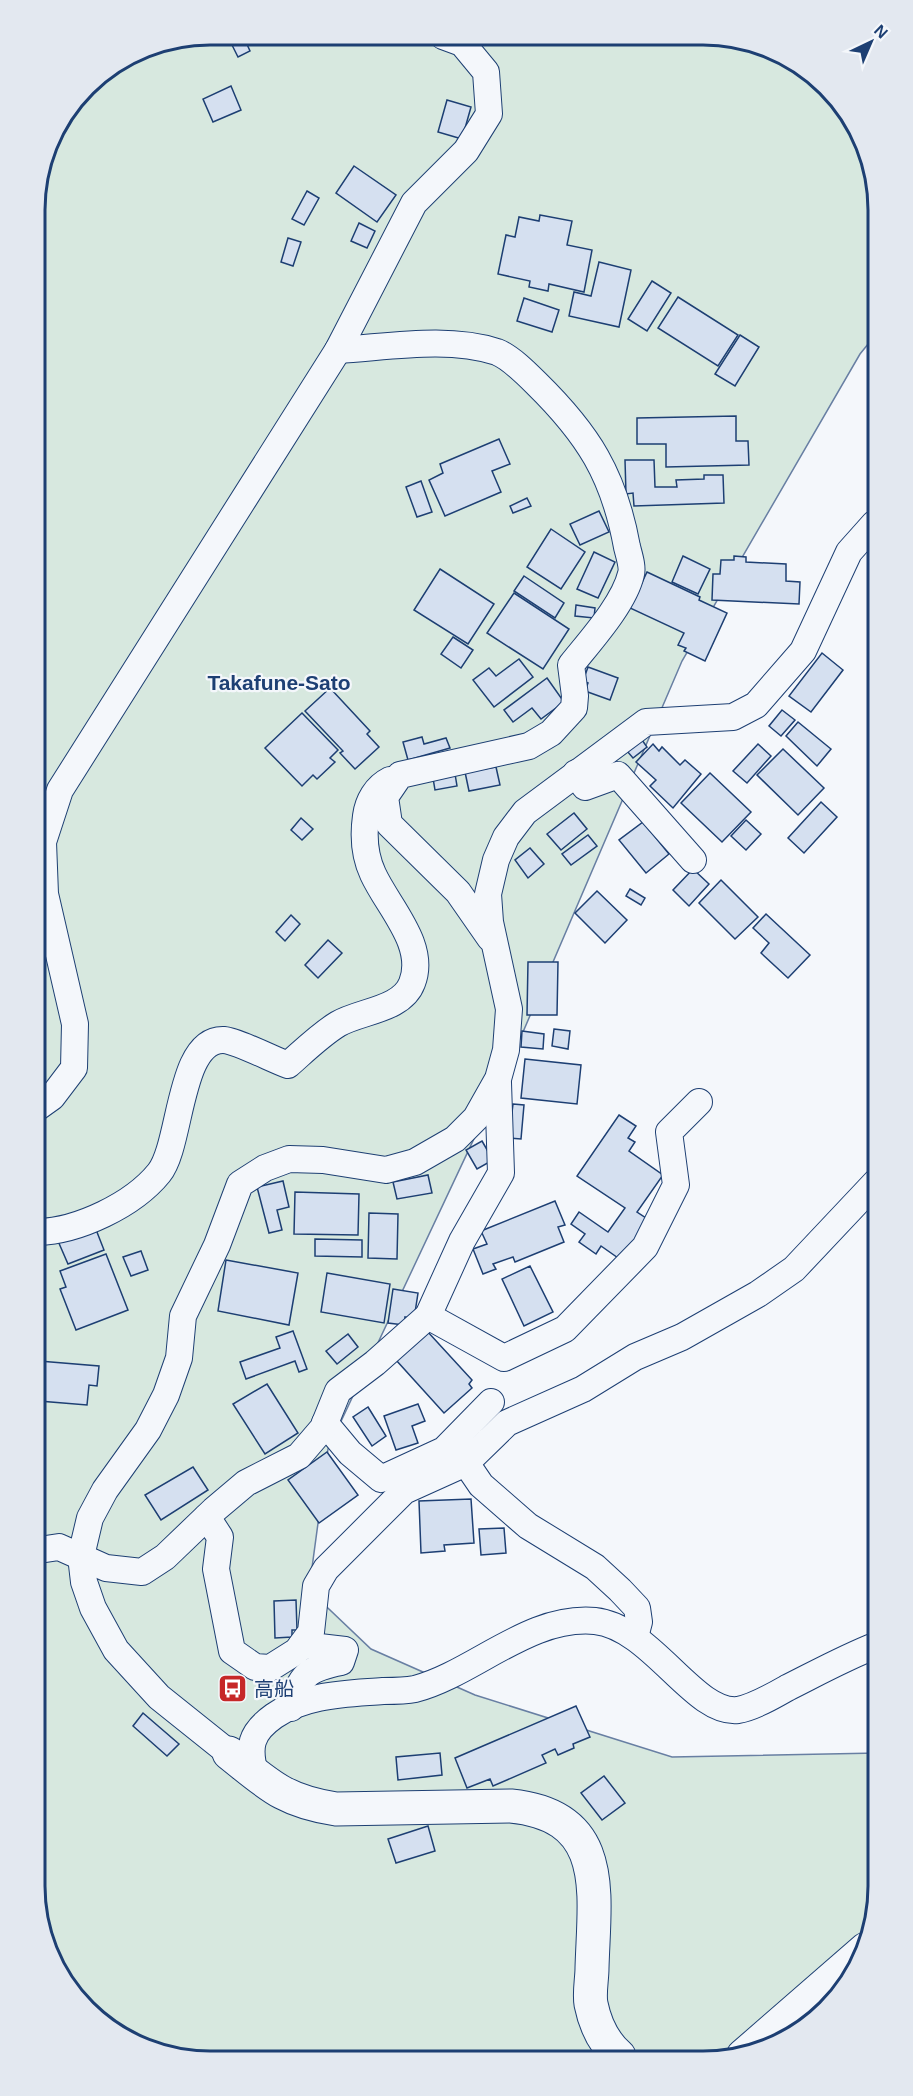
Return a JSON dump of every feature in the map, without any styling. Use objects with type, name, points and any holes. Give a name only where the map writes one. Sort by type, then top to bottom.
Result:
[{"type":"street","points":[[45,836],[60,790],[338,350],[414,203],[466,151],[489,114],[486,72],[464,45]]},
{"type":"street","points":[[45,1232],[58,1231],[97,1218],[138,1192],[160,1172],[173,1137],[192,1065],[202,1047],[224,1040],[288,1065],[338,1023],[393,1003],[412,984],[417,958],[394,907],[373,874],[363,839],[367,806],[380,785],[400,775],[529,746],[551,733],[574,708],[575,696],[571,665],[597,633],[621,596],[632,573],[621,514],[590,443],[570,416],[529,376],[499,352],[452,344],[338,350]]},
{"type":"street","points":[[614,2051],[600,2032],[591,2003],[594,1870],[582,1843],[569,1828],[532,1808],[511,1806],[336,1809],[309,1805],[277,1791],[159,1697],[117,1650],[93,1608],[84,1582],[81,1556],[90,1518],[105,1490],[148,1430],[166,1395],[179,1358],[183,1316],[217,1245],[240,1184],[265,1168],[289,1160],[323,1160],[386,1170],[415,1162],[455,1139],[479,1113],[498,1079],[506,1050],[509,1009],[490,922],[488,894],[496,860],[506,837],[525,812],[646,722],[733,717],[756,705],[803,651],[849,552],[868,531]]},
{"type":"street","points":[[576,773],[585,787],[618,775],[693,860]]},
{"type":"street","points":[[400,775],[386,797],[389,824],[458,892],[496,946]]},
{"type":"street","points":[[45,894],[75,1024],[74,1068],[52,1097],[45,1102]]},
{"type":"street","points":[[45,1549],[59,1547],[106,1568],[142,1572],[165,1557],[246,1483],[299,1456],[326,1423],[338,1391],[428,1316],[462,1241],[501,1173],[498,1079]]},
{"type":"street","points":[[428,1316],[504,1358],[565,1329],[645,1247],[676,1185],[669,1132],[699,1102]]},
{"type":"street","points":[[207,1517],[220,1537],[216,1569],[232,1651],[255,1667],[270,1668],[297,1651],[311,1632],[316,1587],[326,1569],[404,1491],[466,1463],[507,1423],[583,1389],[635,1357],[682,1337],[759,1294],[794,1269],[868,1190]]},
{"type":"street","points":[[326,1423],[350,1453],[381,1479],[444,1450],[491,1402]]},
{"type":"street","points":[[466,1463],[481,1485],[528,1526],[595,1568],[620,1590],[637,1608],[639,1622],[635,1637]]},
{"type":"street","points":[[255,1774],[249,1750],[258,1731],[275,1715],[335,1694],[414,1689],[538,1631],[571,1623],[595,1621],[620,1628],[647,1644],[680,1678],[709,1702],[736,1710],[768,1698],[868,1649]]},
{"type":"street","points":[[291,1708],[299,1682],[314,1667],[341,1662],[345,1650],[302,1645]]},
{"type":"street","points":[[220,1746],[258,1731]]},
{"type":"street","points":[[760,2040],[848,1965]]},
{"type":"shaded area","points":[[210,45],[725,46],[776,62],[804,79],[820,93],[846,127],[862,167],[867,188],[868,210],[868,344],[860,354],[682,661],[511,1060],[328,1449],[309,1590],[371,1649],[475,1695],[672,1757],[868,1753],[868,1897],[865,1919],[851,1959],[827,1995],[812,2010],[776,2034],[746,2045],[725,2050],[703,2051],[188,2050],[137,2034],[109,2017],[93,2003],[67,1969],[51,1929],[46,1908],[45,1886],[45,199],[51,167],[58,147],[79,109],[101,86],[127,67],[177,48]]},
{"type":"building","points":[[232,45],[247,45],[250,51],[238,57]]},
{"type":"building","points":[[231,86],[241,110],[213,122],[203,99]]},
{"type":"building","points":[[447,100],[471,107],[462,139],[438,132]]},
{"type":"building","points":[[354,166],[396,195],[377,222],[336,193]]},
{"type":"building","points":[[307,191],[319,198],[304,225],[292,219]]},
{"type":"building","points":[[540,215],[572,221],[567,245],[592,250],[584,292],[549,284],[548,291],[529,287],[530,281],[498,274],[506,235],[515,237],[519,217],[539,221]]},
{"type":"building","points":[[359,223],[375,231],[367,248],[351,241]]},
{"type":"building","points":[[288,238],[301,242],[293,266],[281,262]]},
{"type":"building","points":[[599,262],[631,270],[619,327],[569,316],[574,292],[591,296]]},
{"type":"building","points":[[652,281],[671,293],[647,331],[628,319]]},
{"type":"building","points":[[678,297],[738,335],[718,366],[658,328]]},
{"type":"building","points":[[524,298],[559,310],[552,332],[517,321]]},
{"type":"building","points":[[740,335],[759,347],[735,386],[715,374]]},
{"type":"building","points":[[736,416],[736,441],[748,441],[749,465],[666,467],[666,444],[637,444],[637,418]]},
{"type":"building","points":[[499,439],[510,464],[492,471],[501,492],[445,516],[429,480],[443,473],[440,464]]},
{"type":"building","points":[[625,460],[654,460],[655,487],[677,487],[676,480],[704,479],[704,475],[723,475],[724,503],[634,506],[633,493],[626,494]]},
{"type":"building","points":[[421,481],[432,512],[417,517],[406,487]]},
{"type":"building","points":[[527,498],[531,506],[513,513],[510,506]]},
{"type":"building","points":[[599,511],[609,532],[580,545],[570,524]]},
{"type":"building","points":[[551,529],[585,552],[561,589],[527,567]]},
{"type":"building","points":[[594,552],[615,562],[598,598],[577,589]]},
{"type":"building","points":[[683,556],[710,569],[698,594],[672,582]]},
{"type":"building","points":[[734,556],[746,557],[746,562],[786,564],[786,581],[800,582],[799,604],[712,600],[713,574],[720,574],[721,560],[734,560]]},
{"type":"building","points":[[440,569],[494,604],[468,644],[414,610]]},
{"type":"building","points":[[647,572],[700,597],[699,600],[727,613],[705,661],[684,651],[686,648],[678,645],[684,633],[630,608]]},
{"type":"building","points":[[524,576],[564,603],[555,618],[514,591]]},
{"type":"building","points":[[514,593],[569,629],[543,669],[487,633]]},
{"type":"building","points":[[576,605],[595,608],[594,618],[575,616]]},
{"type":"building","points":[[453,637],[473,650],[461,668],[441,654]]},
{"type":"building","points":[[822,653],[843,670],[811,712],[789,696]]},
{"type":"building","points":[[519,659],[533,677],[494,707],[473,680],[489,668],[496,676]]},
{"type":"building","points":[[588,667],[618,678],[610,700],[585,691],[588,683],[583,681]]},
{"type":"building","points":[[547,678],[564,702],[541,719],[532,708],[513,722],[504,710]]},
{"type":"building","points":[[330,688],[370,731],[367,734],[379,747],[355,769],[340,753],[343,751],[305,711]]},
{"type":"building","points":[[782,710],[795,720],[781,736],[769,726]]},
{"type":"building","points":[[302,713],[338,750],[330,758],[335,762],[317,779],[313,775],[302,786],[265,748]]},
{"type":"building","points":[[798,722],[831,749],[817,766],[786,736]]},
{"type":"building","points":[[422,737],[424,744],[446,738],[450,748],[408,760],[403,742]]},
{"type":"building","points":[[642,740],[647,747],[633,758],[627,751]]},
{"type":"building","points":[[653,744],[659,751],[662,747],[680,765],[685,760],[701,774],[673,808],[650,786],[656,780],[636,762]]},
{"type":"building","points":[[758,744],[771,756],[747,783],[733,771]]},
{"type":"building","points":[[783,749],[824,788],[798,815],[757,775]]},
{"type":"building","points":[[496,767],[500,785],[469,791],[465,772]]},
{"type":"building","points":[[710,773],[751,812],[722,842],[681,803]]},
{"type":"building","points":[[455,774],[457,786],[435,790],[433,778]]},
{"type":"building","points":[[821,802],[837,817],[804,853],[788,838]]},
{"type":"building","points":[[574,813],[587,829],[561,850],[547,834]]},
{"type":"building","points":[[301,818],[313,829],[302,840],[291,830]]},
{"type":"building","points":[[746,820],[761,834],[746,850],[731,836]]},
{"type":"building","points":[[643,822],[669,854],[646,873],[619,840]]},
{"type":"building","points":[[588,835],[597,846],[571,865],[562,854]]},
{"type":"building","points":[[530,848],[544,864],[528,878],[515,860]]},
{"type":"building","points":[[693,869],[709,884],[689,906],[673,890]]},
{"type":"building","points":[[721,880],[758,917],[735,939],[699,903]]},
{"type":"building","points":[[630,889],[645,898],[641,905],[626,896]]},
{"type":"building","points":[[597,891],[627,920],[605,943],[575,913]]},
{"type":"building","points":[[766,914],[810,955],[788,978],[761,953],[769,943],[753,928]]},
{"type":"building","points":[[291,915],[300,924],[285,941],[276,932]]},
{"type":"building","points":[[328,940],[342,953],[318,978],[305,965]]},
{"type":"building","points":[[528,962],[558,962],[557,1015],[527,1015]]},
{"type":"building","points":[[554,1029],[570,1031],[568,1049],[552,1046]]},
{"type":"building","points":[[522,1031],[544,1034],[543,1049],[521,1047]]},
{"type":"building","points":[[525,1059],[581,1065],[577,1104],[521,1098]]},
{"type":"building","points":[[513,1104],[524,1105],[521,1139],[509,1138]]},
{"type":"building","points":[[619,1115],[636,1126],[628,1138],[635,1142],[629,1151],[663,1175],[637,1212],[649,1220],[621,1260],[601,1246],[596,1254],[579,1242],[585,1234],[571,1224],[579,1212],[608,1232],[625,1208],[577,1176]]},
{"type":"building","points":[[482,1141],[493,1160],[477,1169],[466,1150]]},
{"type":"building","points":[[428,1175],[432,1193],[397,1199],[393,1182]]},
{"type":"building","points":[[283,1181],[289,1207],[277,1210],[282,1230],[269,1233],[257,1187]]},
{"type":"building","points":[[295,1192],[359,1194],[358,1235],[294,1234]]},
{"type":"building","points":[[555,1201],[565,1225],[558,1227],[564,1242],[515,1262],[513,1257],[493,1264],[496,1269],[483,1274],[473,1249],[487,1244],[481,1231]]},
{"type":"building","points":[[369,1213],[398,1214],[397,1259],[368,1258]]},
{"type":"building","points":[[95,1227],[104,1250],[68,1264],[58,1241]]},
{"type":"building","points":[[315,1239],[362,1240],[362,1257],[315,1256]]},
{"type":"building","points":[[141,1251],[148,1270],[131,1276],[123,1257]]},
{"type":"building","points":[[106,1254],[128,1310],[76,1330],[60,1289],[66,1287],[60,1271]]},
{"type":"building","points":[[226,1260],[298,1273],[289,1325],[218,1311]]},
{"type":"building","points":[[530,1266],[553,1312],[524,1326],[502,1279]]},
{"type":"building","points":[[327,1273],[390,1284],[384,1323],[321,1312]]},
{"type":"building","points":[[393,1289],[418,1293],[414,1319],[405,1317],[404,1325],[388,1323]]},
{"type":"building","points":[[293,1331],[307,1369],[299,1372],[295,1361],[246,1379],[240,1362],[280,1348],[276,1337]]},
{"type":"building","points":[[427,1331],[472,1380],[469,1384],[472,1388],[444,1413],[396,1360]]},
{"type":"building","points":[[348,1334],[358,1347],[337,1364],[326,1351]]},
{"type":"building","points":[[45,1362],[99,1366],[97,1386],[89,1385],[87,1405],[45,1402]]},
{"type":"building","points":[[267,1384],[298,1433],[265,1454],[233,1404]]},
{"type":"building","points":[[418,1404],[425,1421],[412,1426],[418,1443],[396,1450],[384,1416]]},
{"type":"building","points":[[368,1407],[386,1436],[372,1446],[353,1417]]},
{"type":"building","points":[[327,1452],[358,1495],[319,1523],[288,1480]]},
{"type":"building","points":[[193,1467],[208,1490],[161,1520],[145,1495]]},
{"type":"building","points":[[471,1499],[474,1543],[444,1545],[445,1551],[421,1553],[419,1501]]},
{"type":"building","points":[[504,1528],[506,1553],[481,1555],[479,1529]]},
{"type":"building","points":[[296,1600],[297,1630],[292,1630],[292,1637],[275,1638],[274,1601]]},
{"type":"building","points":[[576,1706],[590,1737],[573,1744],[574,1748],[558,1755],[555,1749],[542,1755],[546,1763],[493,1786],[490,1779],[467,1788],[455,1758]]},
{"type":"building","points":[[143,1713],[179,1744],[167,1756],[133,1726]]},
{"type":"building","points":[[440,1753],[442,1775],[398,1780],[396,1757]]},
{"type":"building","points":[[604,1776],[625,1803],[602,1820],[581,1793]]},
{"type":"building","points":[[428,1826],[435,1851],[396,1863],[388,1839]]},
{"type":"place","name":"高船","points":[[233,1689]]},
{"type":"district","name":"Takafune-Sato","points":[[279,683]]}]
